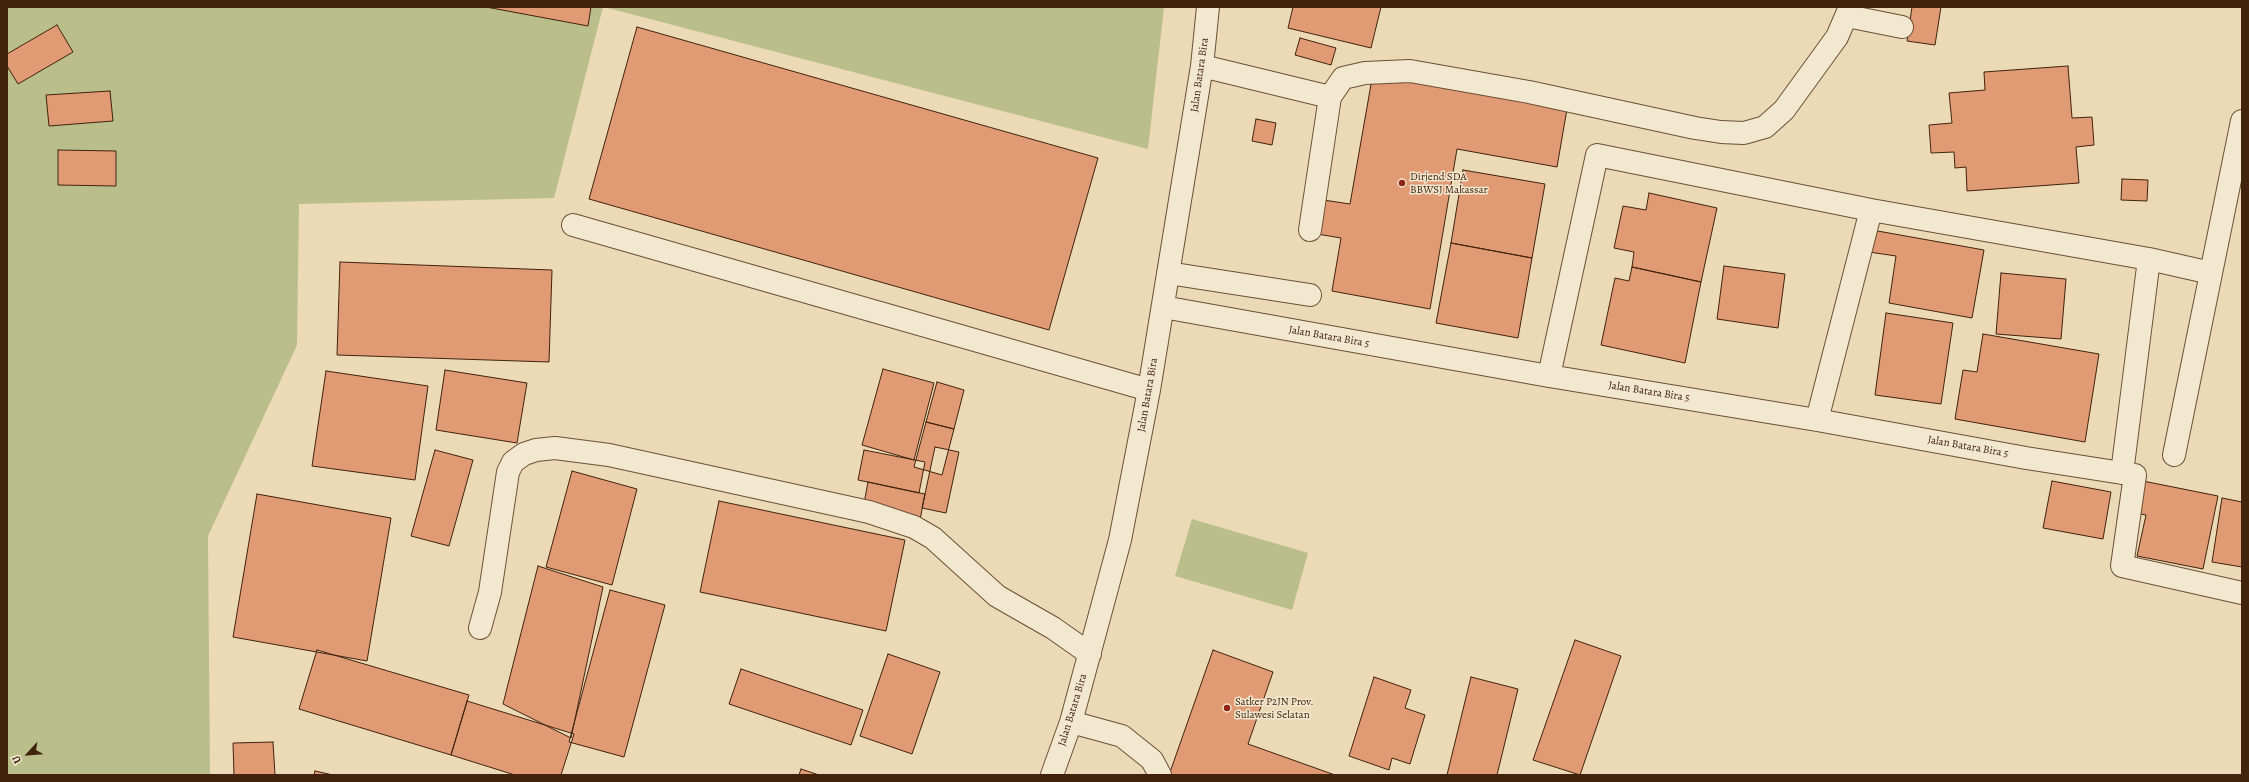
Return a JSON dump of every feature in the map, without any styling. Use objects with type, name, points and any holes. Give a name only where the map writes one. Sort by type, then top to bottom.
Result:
[{"type":"street","name":"Jalan Batara Bira","points":[[1052,775],[1071,722],[1120,540],[1149,390],[1163,307],[1202,66],[1208,7]]},
{"type":"street","points":[[1310,230],[1330,97],[1343,78],[1365,73],[1410,71],[1529,92],[1695,128],[1721,132],[1744,133],[1765,127],[1784,110],[1837,37],[1848,12],[1902,27]]},
{"type":"street","points":[[1202,66],[1330,97]]},
{"type":"street","points":[[2174,455],[2242,121]]},
{"type":"street","points":[[1549,376],[1597,156],[1871,210],[2149,259],[2211,273]]},
{"type":"street","points":[[1818,420],[1871,210]]},
{"type":"street","points":[[573,226],[1149,390]]},
{"type":"street","points":[[2149,259],[2128,474],[2122,566],[2242,593]]},
{"type":"street","points":[[1168,273],[1310,295]]},
{"type":"street","name":"Jalan Batara Bira 5","points":[[1163,307],[1549,376],[1818,420],[2026,458],[2128,474]]},
{"type":"street","points":[[480,628],[490,592],[508,472],[513,462],[524,454],[536,450],[556,448],[609,455],[854,509],[914,527],[933,538],[997,596],[1053,628],[1090,654]]},
{"type":"street","points":[[1071,722],[1122,736],[1152,760],[1160,775]]},
{"type":"green space","points":[[7,7],[603,7],[554,198],[299,204],[297,345],[208,536],[210,775],[7,775]]},
{"type":"green space","points":[[604,7],[1164,7],[1148,149]]},
{"type":"green space","points":[[1192,519],[1308,553],[1292,610],[1175,576]]},
{"type":"building","points":[[486,7],[591,7],[588,26]]},
{"type":"building","points":[[1293,7],[1381,7],[1371,48],[1288,28]]},
{"type":"building","points":[[1912,7],[1941,7],[1935,45],[1907,41]]},
{"type":"building","points":[[57,25],[73,52],[18,84],[7,66],[7,54]]},
{"type":"building","points":[[637,27],[1098,158],[1049,330],[589,199]]},
{"type":"building","points":[[1300,38],[1336,48],[1331,65],[1295,55]]},
{"type":"building","points":[[2068,66],[2072,118],[2092,117],[2094,145],[2076,147],[2079,183],[1967,191],[1966,167],[1955,168],[1954,152],[1931,153],[1929,125],[1952,123],[1949,93],[1985,90],[1984,72]]},
{"type":"building","name":"Dirjend SDA BBWSJ Makassar","points":[[1373,73],[1567,109],[1557,167],[1457,149],[1430,309],[1332,291],[1341,238],[1311,233],[1317,199],[1350,204]]},
{"type":"building","points":[[110,91],[113,121],[49,126],[46,95]]},
{"type":"building","points":[[1256,119],[1276,123],[1272,145],[1252,141]]},
{"type":"building","points":[[58,150],[116,151],[116,186],[58,185]]},
{"type":"building","points":[[1463,170],[1545,184],[1532,258],[1451,243]]},
{"type":"building","points":[[2122,179],[2148,180],[2147,201],[2121,200]]},
{"type":"building","points":[[1649,193],[1717,208],[1701,282],[1632,267],[1634,252],[1614,248],[1623,206],[1646,210]]},
{"type":"building","points":[[1872,230],[1984,250],[1972,318],[1889,303],[1896,256],[1869,252]]},
{"type":"building","points":[[1451,243],[1532,258],[1518,338],[1436,323]]},
{"type":"building","points":[[340,262],[552,270],[549,362],[337,355]]},
{"type":"building","points":[[1724,266],[1785,274],[1778,328],[1717,319]]},
{"type":"building","points":[[1632,267],[1701,282],[1685,363],[1601,345],[1615,278],[1629,281]]},
{"type":"building","points":[[2001,273],[2066,279],[2061,339],[1996,334]]},
{"type":"building","points":[[1886,313],[1953,323],[1941,404],[1875,395]]},
{"type":"building","points":[[1983,334],[2099,354],[2085,442],[1955,419],[1963,370],[1977,372]]},
{"type":"building","points":[[883,369],[934,383],[914,460],[862,445]]},
{"type":"building","points":[[445,370],[527,383],[517,443],[436,430]]},
{"type":"building","points":[[326,371],[428,386],[415,480],[312,466]]},
{"type":"building","points":[[937,382],[964,390],[954,429],[926,422]]},
{"type":"building","points":[[926,422],[954,429],[942,475],[914,467]]},
{"type":"building","points":[[935,447],[959,452],[946,513],[922,508]]},
{"type":"building","points":[[435,450],[473,460],[449,546],[411,536]]},
{"type":"building","points":[[864,450],[925,462],[919,493],[858,480]]},
{"type":"building","points":[[572,471],[637,489],[612,585],[546,567]]},
{"type":"building","points":[[2138,480],[2218,496],[2203,569],[2137,556],[2146,515],[2131,512]]},
{"type":"building","points":[[2052,481],[2111,492],[2103,539],[2043,528]]},
{"type":"building","points":[[868,482],[925,494],[920,520],[863,509]]},
{"type":"building","points":[[257,494],[391,518],[367,661],[233,637]]},
{"type":"building","points":[[2222,498],[2242,502],[2242,567],[2212,562]]},
{"type":"building","points":[[719,501],[905,540],[886,631],[700,592]]},
{"type":"building","points":[[538,566],[603,587],[571,738],[503,704]]},
{"type":"building","points":[[610,590],[665,605],[624,757],[569,742]]},
{"type":"building","points":[[1575,640],[1621,656],[1580,775],[1533,760]]},
{"type":"building","points":[[317,650],[469,695],[451,755],[299,709]]},
{"type":"building","name":"Satker P2JN Prov. Sulawesi Selatan","points":[[1213,650],[1273,672],[1248,744],[1335,775],[1169,775]]},
{"type":"building","points":[[888,654],[940,672],[912,754],[860,736]]},
{"type":"building","points":[[741,669],[863,710],[851,745],[729,704]]},
{"type":"building","points":[[1374,677],[1411,690],[1405,708],[1425,715],[1410,764],[1392,758],[1389,770],[1349,756]]},
{"type":"building","points":[[1471,677],[1518,689],[1497,775],[1447,775]]},
{"type":"building","points":[[467,701],[574,734],[561,775],[515,775],[451,755]]},
{"type":"building","points":[[273,742],[275,775],[234,775],[233,743]]},
{"type":"building","points":[[801,769],[819,775],[799,775]]},
{"type":"building","points":[[315,771],[333,775],[314,775]]},
{"type":"place","name":"Dirjend SDA BBWSJ Makassar","points":[[1402,183]]},
{"type":"place","name":"Satker P2JN Prov. Sulawesi Selatan","points":[[1227,708]]}]
